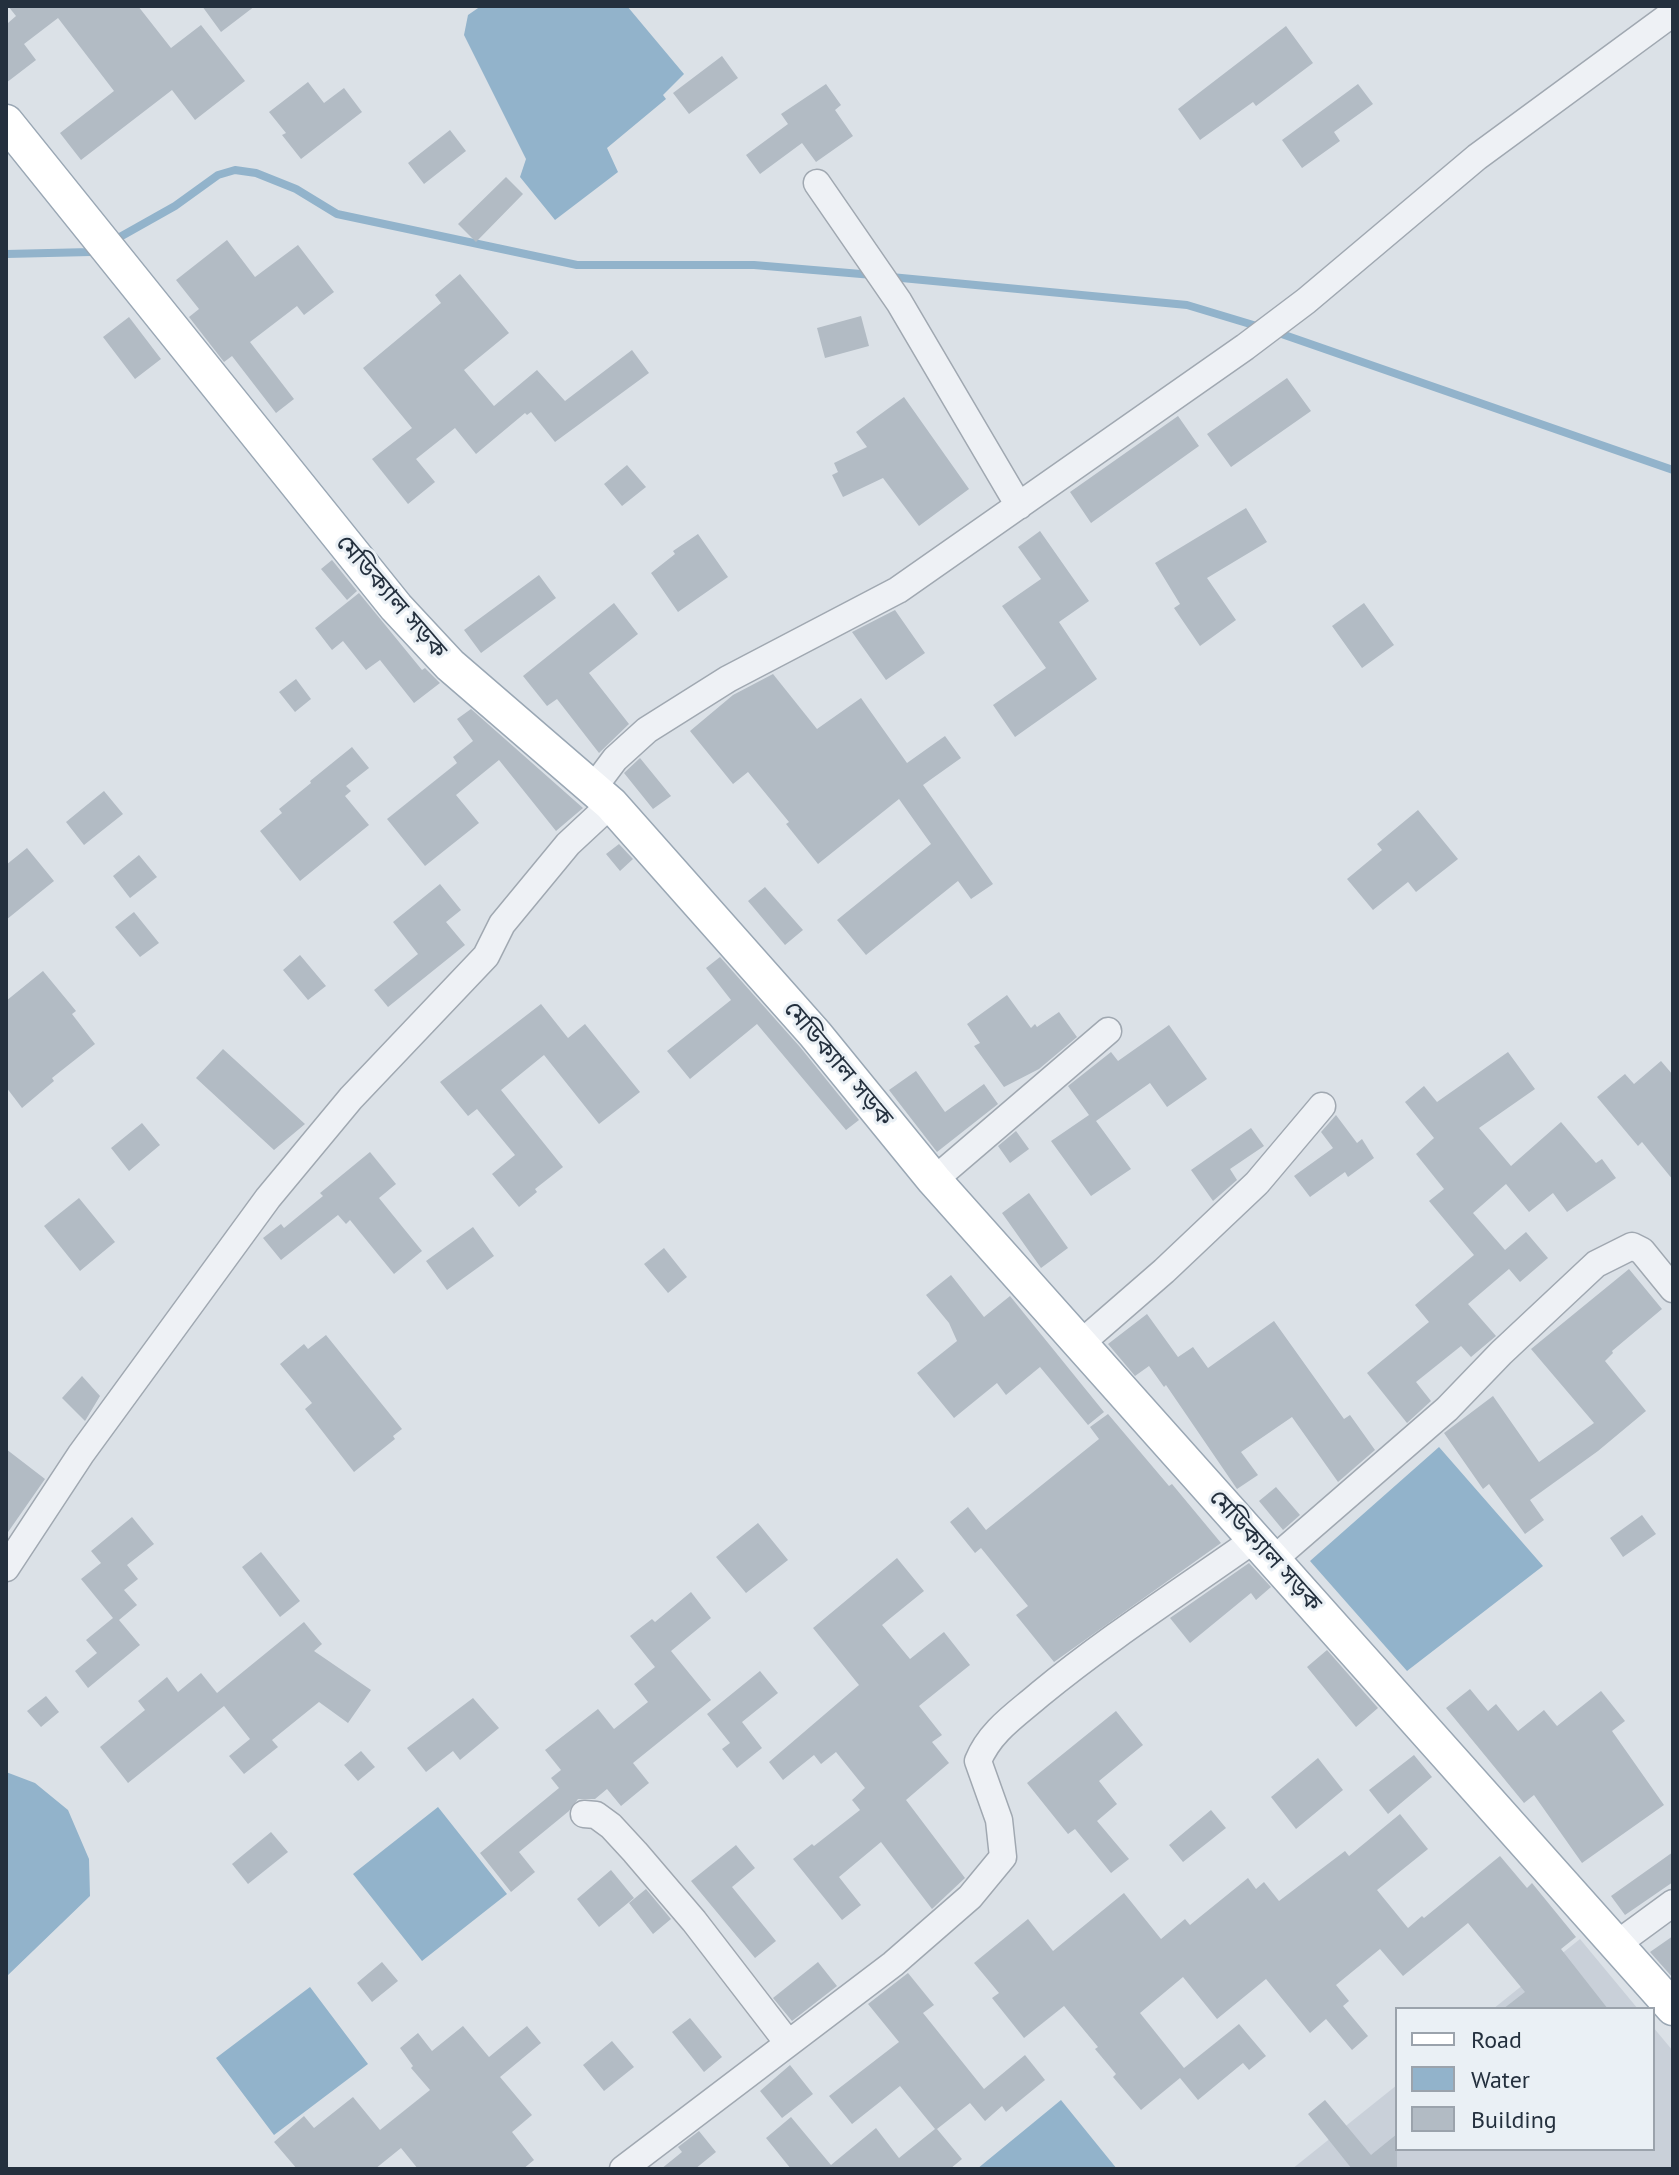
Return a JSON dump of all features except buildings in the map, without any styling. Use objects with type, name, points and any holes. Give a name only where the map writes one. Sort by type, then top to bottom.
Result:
[{"type":"main road","name":"মেডিক্যাল সড়ক","points":[[6,122],[396,607],[450,665],[602,796],[815,1034],[934,1180],[1673,2008]]},
{"type":"street","points":[[6,1568],[81,1454],[268,1198],[351,1098],[486,956],[502,924],[568,844],[602,796],[615,759],[647,730],[728,679],[898,590],[1245,347],[1306,301],[1477,157],[1673,13]]},
{"type":"street","points":[[817,183],[899,302],[1019,506]]},
{"type":"street","points":[[934,1180],[1108,1031]]},
{"type":"street","points":[[1080,1344],[1164,1271],[1257,1183],[1322,1106]]},
{"type":"street","points":[[623,2169],[893,1964],[970,1897],[1003,1857],[999,1820],[978,1761],[997,1730],[1080,1662],[1264,1549],[1447,1409],[1501,1353],[1596,1264],[1632,1246],[1642,1251],[1673,1289]]},
{"type":"street","points":[[584,1814],[596,1815],[611,1826],[635,1852],[694,1921],[788,2043]]},
{"type":"street","points":[[1617,1944],[1673,1903]]},
{"type":"shaded area","points":[[1580,1939],[1636,2007],[1495,2007]]},
{"type":"shaded area","points":[[1655,2029],[1673,2051],[1673,2169],[1292,2169],[1395,2087],[1395,2151],[1655,2151]]},
{"type":"water","points":[[481,6],[627,6],[684,74],[663,95],[666,99],[607,148],[618,172],[555,220],[520,177],[526,159],[464,35],[468,15]]},
{"type":"water","points":[[1439,1447],[1543,1566],[1407,1671],[1310,1561]]},
{"type":"water","points":[[6,1772],[35,1783],[68,1810],[89,1859],[90,1896],[6,1977]]},
{"type":"water","points":[[438,1807],[507,1894],[422,1961],[353,1874]]},
{"type":"water","points":[[310,1987],[368,2064],[274,2135],[216,2058]]},
{"type":"water","points":[[1061,2100],[1117,2169],[977,2169]]},
{"type":"waterway","points":[[111,242],[175,206],[218,175],[235,170],[256,173],[296,189],[337,214],[577,265],[754,265],[873,275]]},
{"type":"waterway","points":[[6,254],[91,252],[99,248]]},
{"type":"waterway","points":[[891,277],[1187,305],[1260,327]]},
{"type":"waterway","points":[[1273,331],[1673,470]]}]
